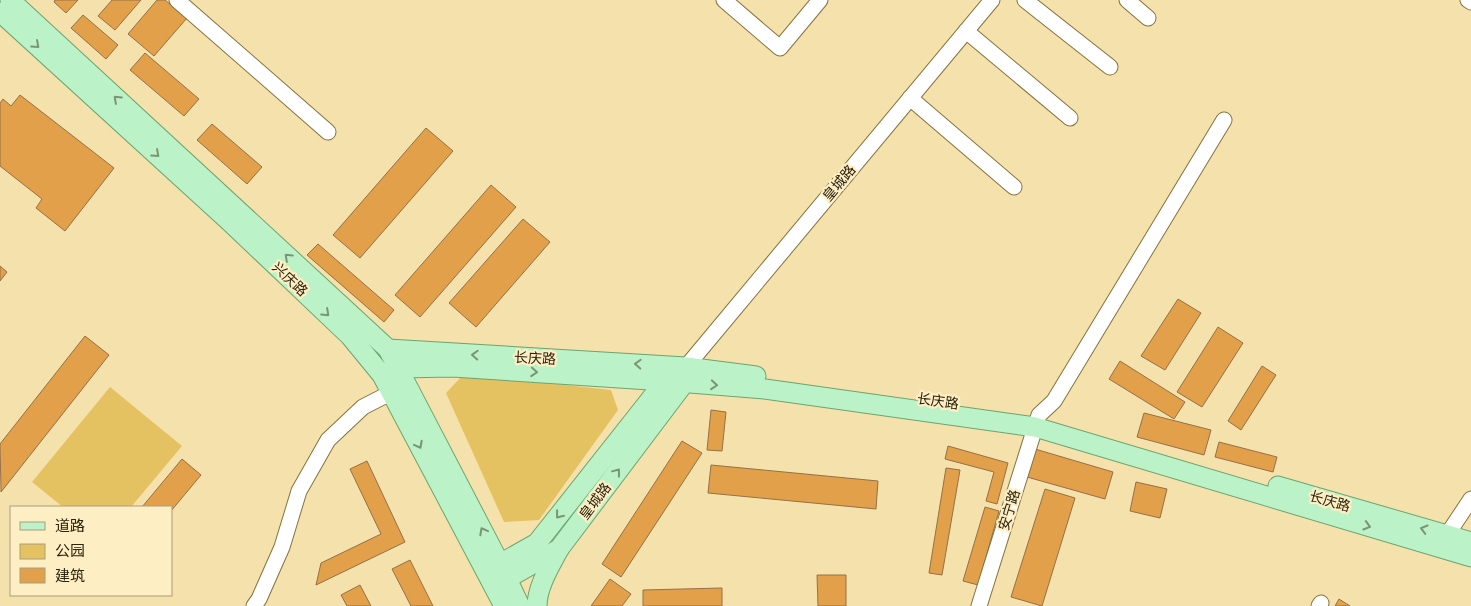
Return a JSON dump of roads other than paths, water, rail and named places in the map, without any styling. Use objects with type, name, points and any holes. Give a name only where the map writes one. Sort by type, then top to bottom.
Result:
[{"type":"main road","name":"兴庆路","points":[[10,0],[388,349],[394,380],[497,575],[520,606]]},
{"type":"main road","name":"兴庆路","points":[[0,12],[229,221],[350,336],[370,360],[394,380]]},
{"type":"main road","points":[[370,360],[388,349]]},
{"type":"main road","name":"长庆路","points":[[388,349],[685,375],[1037,421],[1447,536],[1470,547]]},
{"type":"main road","points":[[394,380],[453,367],[665,381],[685,375]]},
{"type":"main road","name":"皇城路","points":[[497,575],[559,549],[685,375]]},
{"type":"main road","name":"皇城路","points":[[497,575],[537,543],[665,381]]},
{"type":"main road","points":[[1037,421],[1470,547]]},
{"type":"main road","points":[[537,606],[537,598],[546,574],[559,549]]},
{"type":"main road","name":"兴庆路","points":[[497,575],[504,606]]},
{"type":"street","points":[[177,0],[328,132]]},
{"type":"street","points":[[724,0],[780,48],[820,0]]},
{"type":"street","name":"皇城路","points":[[685,375],[992,0]]},
{"type":"street","points":[[1025,0],[1110,67]]},
{"type":"street","points":[[1127,0],[1148,18]]},
{"type":"street","points":[[966,31],[1070,118]]},
{"type":"street","points":[[910,98],[1014,187]]},
{"type":"street","points":[[1037,421],[1054,401],[1224,120]]},
{"type":"street","points":[[254,606],[259,599],[282,546],[299,491],[328,440],[394,380]]},
{"type":"street","name":"安宁路","points":[[979,606],[1037,421]]},
{"type":"street","points":[[1447,536],[1471,499]]}]
